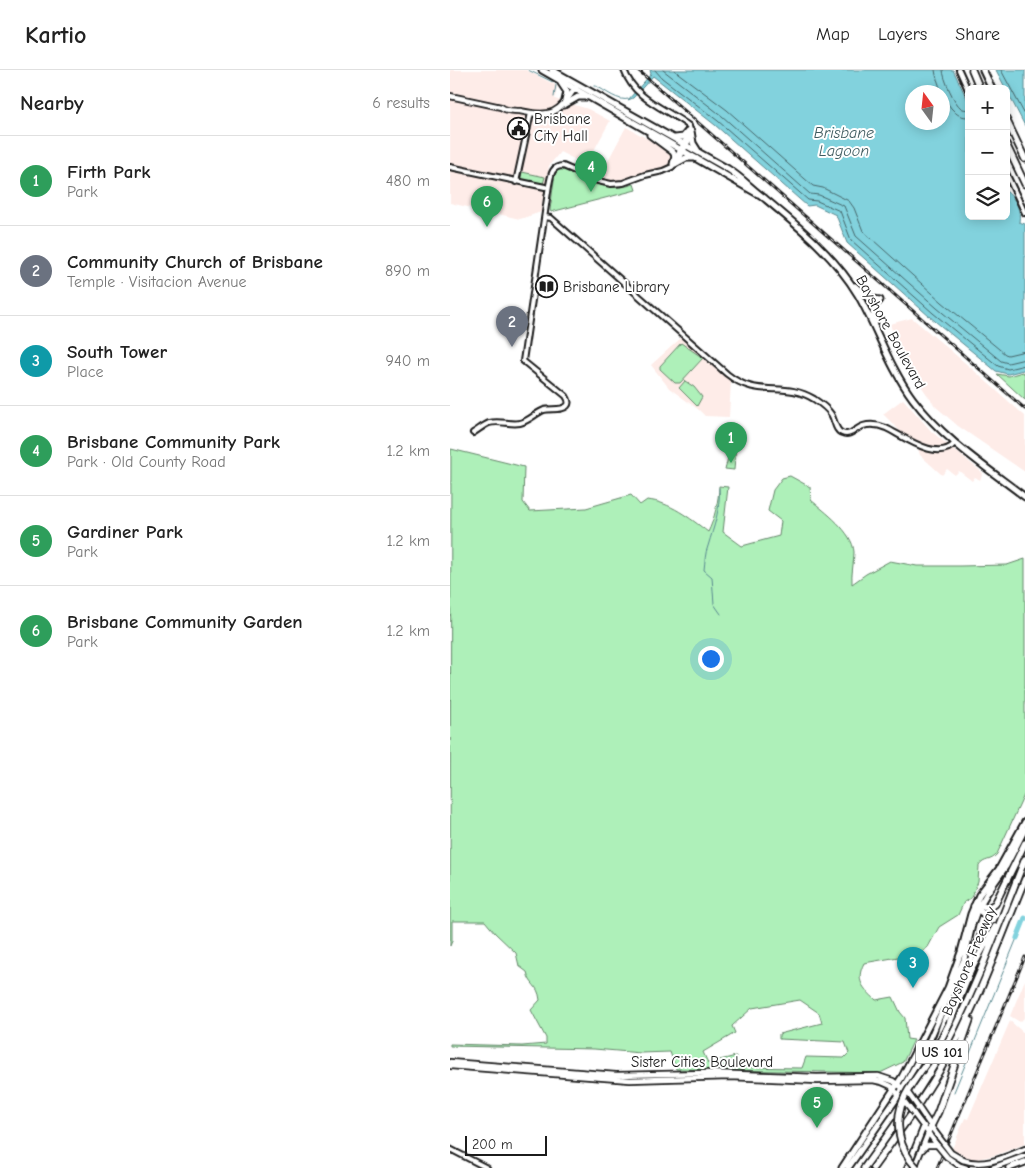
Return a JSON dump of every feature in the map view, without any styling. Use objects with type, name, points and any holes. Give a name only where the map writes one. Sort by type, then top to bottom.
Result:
[{"type":"highway","points":[[972,70],[978,85]]},
{"type":"highway","points":[[983,70],[990,85]]},
{"type":"highway","points":[[1010,127],[1025,159]]},
{"type":"highway","points":[[1010,152],[1025,184]]},
{"type":"highway","points":[[977,906],[988,908],[995,904],[1025,843]]},
{"type":"highway","name":"Bayshore Freeway","points":[[864,1168],[925,1081],[951,1035],[967,1002],[1025,859]]},
{"type":"highway","name":"Bayshore Freeway","points":[[873,1168],[918,1105],[946,1059],[974,1005],[1025,879]]},
{"type":"highway","points":[[1016,900],[1025,886]]},
{"type":"highway","points":[[887,1136],[930,1061],[945,1019],[986,924],[986,916],[977,906]]},
{"type":"highway","points":[[916,1168],[901,1144],[898,1126],[900,1110],[907,1092],[936,1049],[950,1022],[974,964],[991,931],[999,923]]},
{"type":"highway","points":[[930,1129],[938,1112],[996,950]]},
{"type":"highway","points":[[1009,1168],[1025,1162]]},
{"type":"main road","name":"Bayshore Boulevard","points":[[542,70],[634,123],[698,152],[750,184],[818,245],[849,280],[864,306],[893,369],[927,416],[955,443],[1025,497]]},
{"type":"main road","name":"Bayshore Boulevard","points":[[552,70],[671,137],[698,158],[761,195]]},
{"type":"main road","points":[[559,80],[567,92],[564,105]]},
{"type":"main road","points":[[564,105],[578,84]]},
{"type":"main road","points":[[450,96],[501,107],[506,106],[513,110],[531,114],[547,114],[578,97],[590,98]]},
{"type":"main road","points":[[634,123],[673,152],[675,156],[672,166]]},
{"type":"main road","points":[[671,137],[681,138],[690,131],[698,152]]},
{"type":"main road","points":[[672,166],[686,158],[698,158]]},
{"type":"main road","points":[[849,280],[867,297],[880,300],[874,305],[872,310],[878,336]]},
{"type":"main road","points":[[842,1168],[898,1084],[948,988],[983,890],[999,869],[1025,822]]},
{"type":"main road","points":[[848,1168],[906,1091],[955,985],[964,960],[977,906],[1006,866],[1025,829]]},
{"type":"main road","name":"Sister Cities Boulevard","points":[[450,1062],[600,1074],[715,1073],[817,1077],[878,1076],[888,1078],[906,1091],[924,1115],[930,1129]]},
{"type":"main road","name":"Sister Cities Boulevard","points":[[450,1066],[630,1080],[730,1077],[817,1081],[873,1080],[882,1082],[895,1089]]},
{"type":"main road","points":[[895,1089],[919,1121],[935,1132],[951,1153],[962,1160],[973,1163],[985,1163],[1025,1149]]},
{"type":"main road","points":[[906,1168],[924,1126]]},
{"type":"main road","points":[[930,1129],[932,1142],[951,1160],[966,1168]]},
{"type":"main road","points":[[916,1168],[920,1150],[930,1129]]},
{"type":"main road","points":[[920,1150],[932,1142]]},
{"type":"main road","points":[[992,1168],[1025,1156]]},
{"type":"street","points":[[473,433],[493,422],[522,423],[541,411],[565,408],[568,403],[567,397],[522,361],[545,217],[547,188],[552,172],[559,166],[565,166],[602,182],[613,184],[625,183],[672,166],[684,147],[690,131],[686,124],[643,97],[633,88],[624,70]]},
{"type":"street","points":[[959,70],[966,85]]},
{"type":"street","points":[[518,182],[531,114]]},
{"type":"street","points":[[450,167],[543,189],[547,188]]},
{"type":"street","points":[[1007,175],[1025,213]]},
{"type":"street","points":[[545,217],[551,218],[728,374],[742,384],[762,389],[792,390],[812,398],[831,414],[838,431],[843,434],[850,433],[864,426],[876,426],[887,429],[919,446],[942,450],[950,448],[955,443]]},
{"type":"street","points":[[532,362],[532,368]]},
{"type":"street","points":[[450,1149],[487,1168]]},
{"type":"shaded area","points":[[450,70],[526,70],[557,86],[555,99],[588,109],[610,121],[586,165],[560,152],[549,166],[541,212],[520,219],[450,203]]},
{"type":"shaded area","points":[[626,127],[670,151],[673,160],[666,168],[644,173],[627,180],[608,181],[598,179]]},
{"type":"shaded area","points":[[912,318],[1025,416],[1025,472],[958,426],[935,406],[899,350],[890,324]]},
{"type":"shaded area","points":[[681,338],[731,381],[729,417],[705,416],[669,388],[651,365]]},
{"type":"shaded area","points":[[903,399],[932,432],[983,473],[980,480],[975,477],[972,481],[959,471],[955,475],[947,469],[942,475],[920,455],[918,443],[906,437],[883,414]]},
{"type":"shaded area","points":[[1025,980],[1025,1017],[1020,1022],[1010,1016]]},
{"type":"shaded area","points":[[1010,1021],[1025,1034],[1025,1144],[996,1155],[977,1159],[966,1157],[952,1149],[965,1118],[968,1119]]},
{"type":"green space","points":[[560,169],[570,171],[603,186],[622,187],[634,184],[636,190],[551,212],[555,173]]},
{"type":"green space","points":[[522,172],[545,177],[543,184],[523,180],[521,178]]},
{"type":"green space","points":[[681,343],[703,358],[680,383],[675,383],[660,369],[660,366]]},
{"type":"green space","points":[[1022,372],[1025,374],[1025,400],[997,374],[1009,376]]},
{"type":"green space","points":[[685,381],[694,387],[702,397],[697,406],[679,388]]},
{"type":"green space","points":[[736,445],[734,470],[725,469],[731,447]]},
{"type":"green space","points":[[451,449],[524,467],[523,502],[530,511],[586,508],[631,495],[640,505],[647,500],[672,507],[708,532],[716,510],[719,486],[728,487],[723,532],[742,546],[779,536],[781,521],[768,511],[773,490],[782,478],[790,476],[810,487],[811,500],[830,516],[849,537],[854,552],[852,584],[890,561],[917,566],[960,566],[1007,565],[1025,559],[1025,793],[997,854],[979,866],[978,882],[971,898],[964,902],[958,915],[939,927],[928,947],[921,953],[864,963],[861,969],[860,979],[867,992],[876,1000],[893,997],[905,1018],[907,1039],[914,1040],[903,1062],[880,1073],[676,1069],[670,1052],[641,1053],[594,1049],[450,1046],[450,1044],[522,1046],[546,1044],[546,1038],[531,1010],[540,1000],[538,991],[527,972],[519,966],[516,953],[485,921],[452,921],[452,941],[450,946]],"holes":[[[800,1000],[819,1013],[822,1023],[779,1034],[779,1039],[845,1042],[849,1053],[844,1058],[806,1057],[802,1068],[735,1067],[736,1056],[708,1063],[703,1052],[735,1033],[732,1026],[752,1008]]]},
{"type":"water","name":"Brisbane Lagoon","points":[[650,70],[953,70],[965,95],[965,220],[1010,220],[1010,195],[1017,205],[1019,222],[1025,224],[1025,371],[1008,374],[996,371],[930,317],[847,243],[836,215],[815,205],[807,206],[715,125],[653,76],[633,98],[628,100],[651,74]]},
{"type":"water","points":[[996,70],[1025,70],[1025,126],[1010,97],[1010,85],[1004,85]]},
{"type":"waterway","points":[[528,70],[557,84]]},
{"type":"waterway","points":[[554,97],[556,85]]},
{"type":"waterway","points":[[594,86],[616,98],[629,99]]},
{"type":"waterway","points":[[719,488],[718,510],[706,552],[704,570],[712,577],[714,604],[721,614]]},
{"type":"waterway","points":[[1017,938],[1025,918]]},
{"type":"waterway","points":[[954,1092],[1017,938]]},
{"type":"railway","points":[[638,70],[1025,409]]},
{"type":"railway","points":[[937,1168],[1025,957]]},
{"type":"place","name":"Brisbane City Hall","points":[[518,128]]},
{"type":"place","name":"Brisbane Community Park","points":[[591,192]]},
{"type":"place","name":"Brisbane Community Garden","points":[[487,227]]},
{"type":"place","name":"Brisbane Library","points":[[547,287]]},
{"type":"place","name":"Community Church of Brisbane","points":[[512,347]]},
{"type":"place","name":"Firth Park","points":[[731,463]]},
{"type":"place","name":"South Tower","points":[[913,988]]},
{"type":"place","name":"Gardiner Park","points":[[817,1128]]}]
